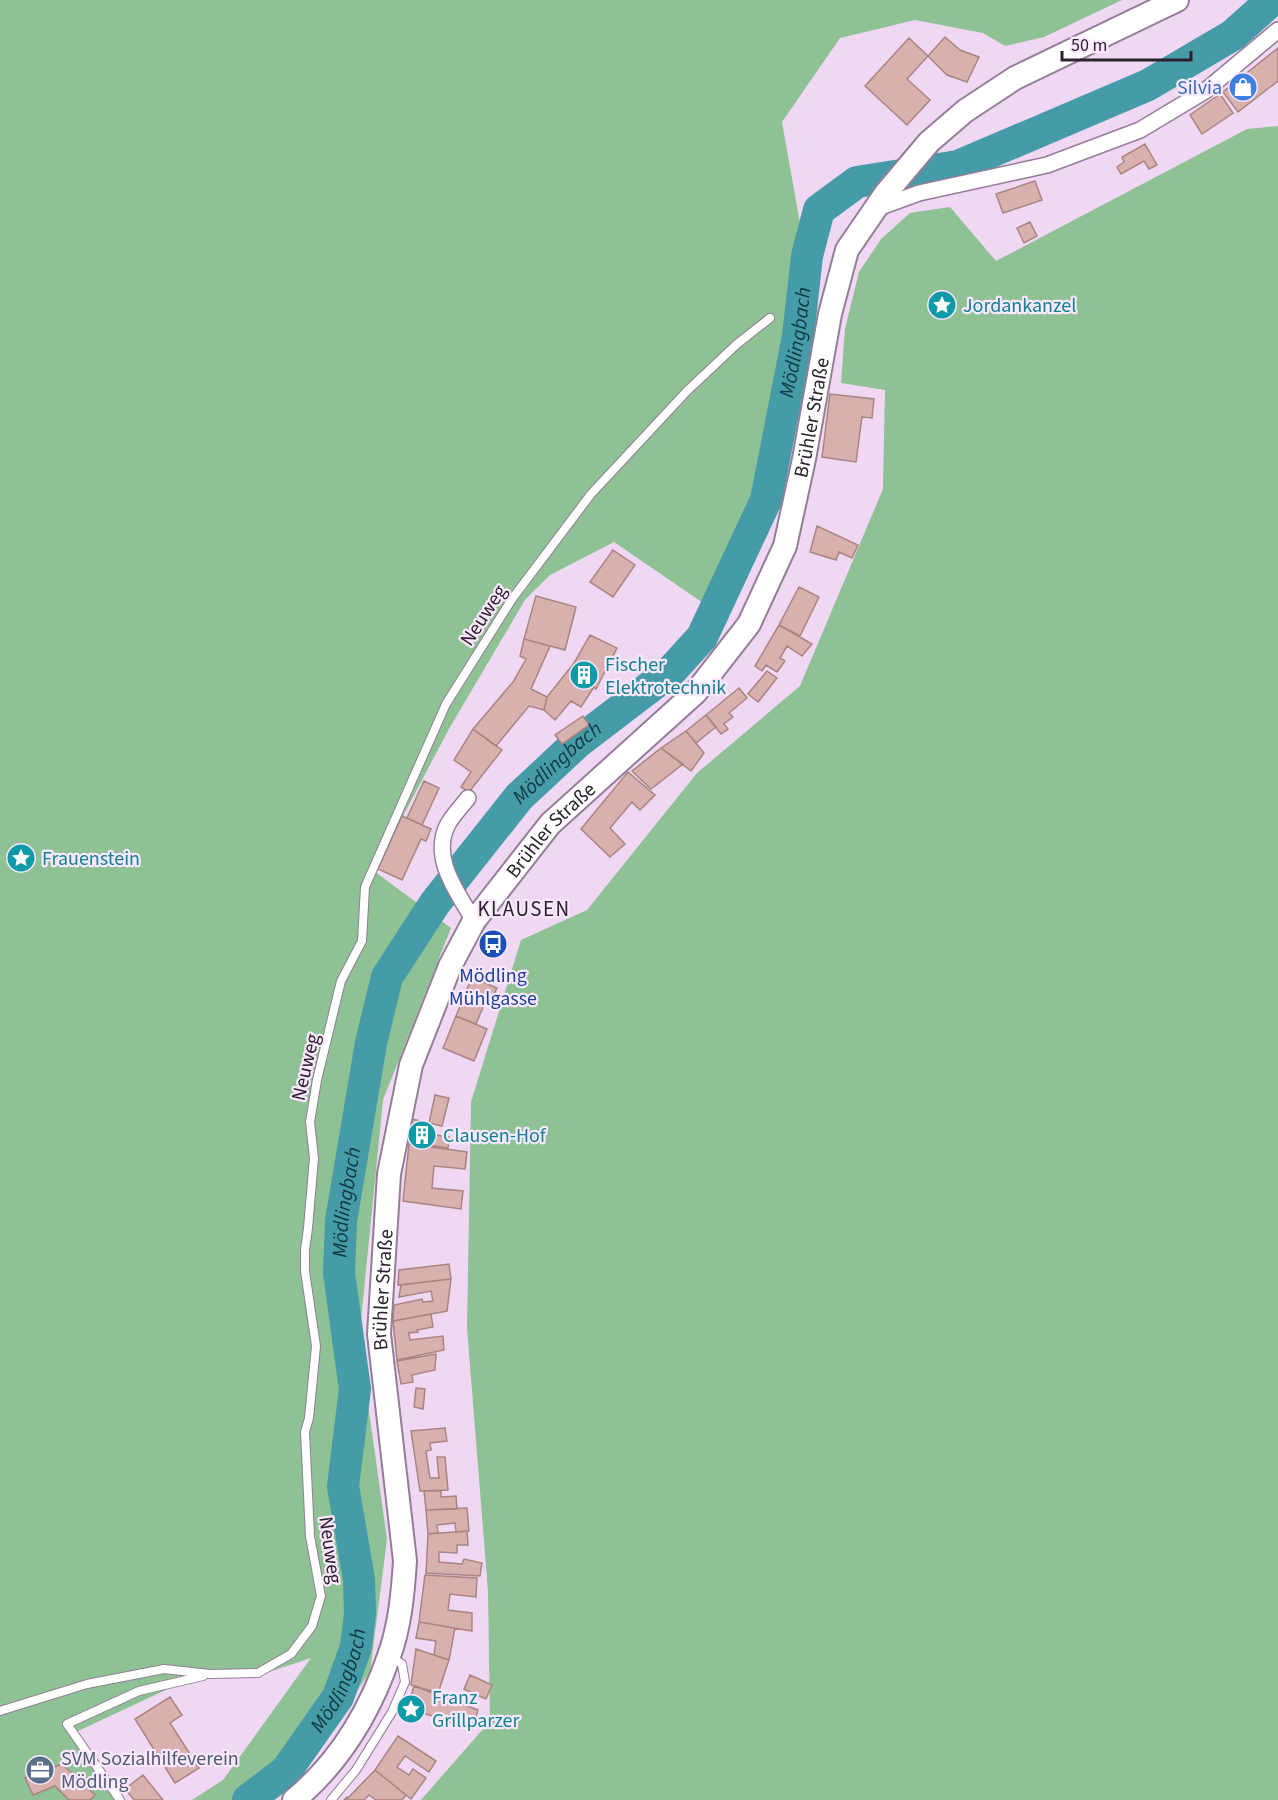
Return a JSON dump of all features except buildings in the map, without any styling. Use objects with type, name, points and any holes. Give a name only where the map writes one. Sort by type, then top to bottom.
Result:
[{"type":"main road","name":"Brühler Straße","points":[[294,1800],[311,1786],[336,1757],[373,1698],[390,1655],[403,1590],[405,1561],[379,1334],[389,1174],[411,1065],[450,966],[474,921],[550,824],[696,692],[749,624],[785,546],[804,459],[830,314],[847,250],[881,201],[929,142],[965,111],[1014,78],[1177,0]]},
{"type":"street","points":[[881,201],[1047,165],[1140,130],[1205,91],[1278,30]]},
{"type":"street","points":[[468,798],[447,825],[442,848],[447,872],[474,921]]},
{"type":"lane","name":"Neuweg","points":[[0,1712],[87,1684],[164,1669],[210,1674],[258,1673],[291,1654],[312,1626],[321,1596],[310,1536],[305,1432],[309,1418],[316,1346],[305,1260],[314,1158],[310,1122],[317,1080],[341,981],[362,941],[365,887],[446,704],[512,599],[591,494],[687,391],[737,344],[770,318]]},
{"type":"lane","points":[[331,1800],[356,1770],[378,1736],[405,1682],[402,1664],[390,1655]]},
{"type":"lane","points":[[120,1800],[67,1724],[139,1692],[210,1674]]},
{"type":"green space","points":[[0,0],[1122,0],[1044,37],[1005,46],[983,33],[915,20],[840,38],[782,122],[812,291],[768,513],[725,618],[614,542],[550,575],[525,600],[450,727],[374,871],[451,928],[383,1100],[359,1340],[387,1539],[370,1672],[319,1744],[256,1800],[192,1800],[223,1780],[311,1658],[257,1676],[211,1677],[170,1688],[76,1732],[123,1800],[0,1800]]},
{"type":"green space","points":[[1278,126],[1278,1800],[421,1800],[490,1721],[488,1591],[467,1328],[471,1102],[521,940],[587,910],[697,773],[800,686],[883,489],[885,390],[841,383],[845,329],[859,272],[881,239],[910,213],[950,207],[996,261],[1247,129]]},
{"type":"waterway","name":"Mödlingbach","points":[[248,1800],[286,1771],[338,1697],[356,1647],[360,1613],[359,1580],[343,1486],[355,1389],[339,1273],[341,1221],[371,1043],[387,977],[435,903],[519,797],[578,742],[671,671],[702,637],[766,500],[798,336],[807,256],[819,210],[857,182],[958,166],[1148,85],[1233,35],[1272,0]]},
{"type":"place","name":"Silvia","points":[[1243,87]]},
{"type":"place","name":"Jordankanzel","points":[[942,305]]},
{"type":"place","name":"Fischer Elektrotechnik","points":[[584,675]]},
{"type":"place","name":"Frauenstein","points":[[21,858]]},
{"type":"place","name":"Mödling Mühlgasse","points":[[493,944]]},
{"type":"place","name":"Clausen-Hof","points":[[422,1135]]},
{"type":"place","name":"Franz Grillparzer","points":[[411,1709]]},
{"type":"place","name":"SVM Sozialhilfeverein Mödling","points":[[40,1770]]},
{"type":"district","name":"KLAUSEN","points":[[524,909]]}]
